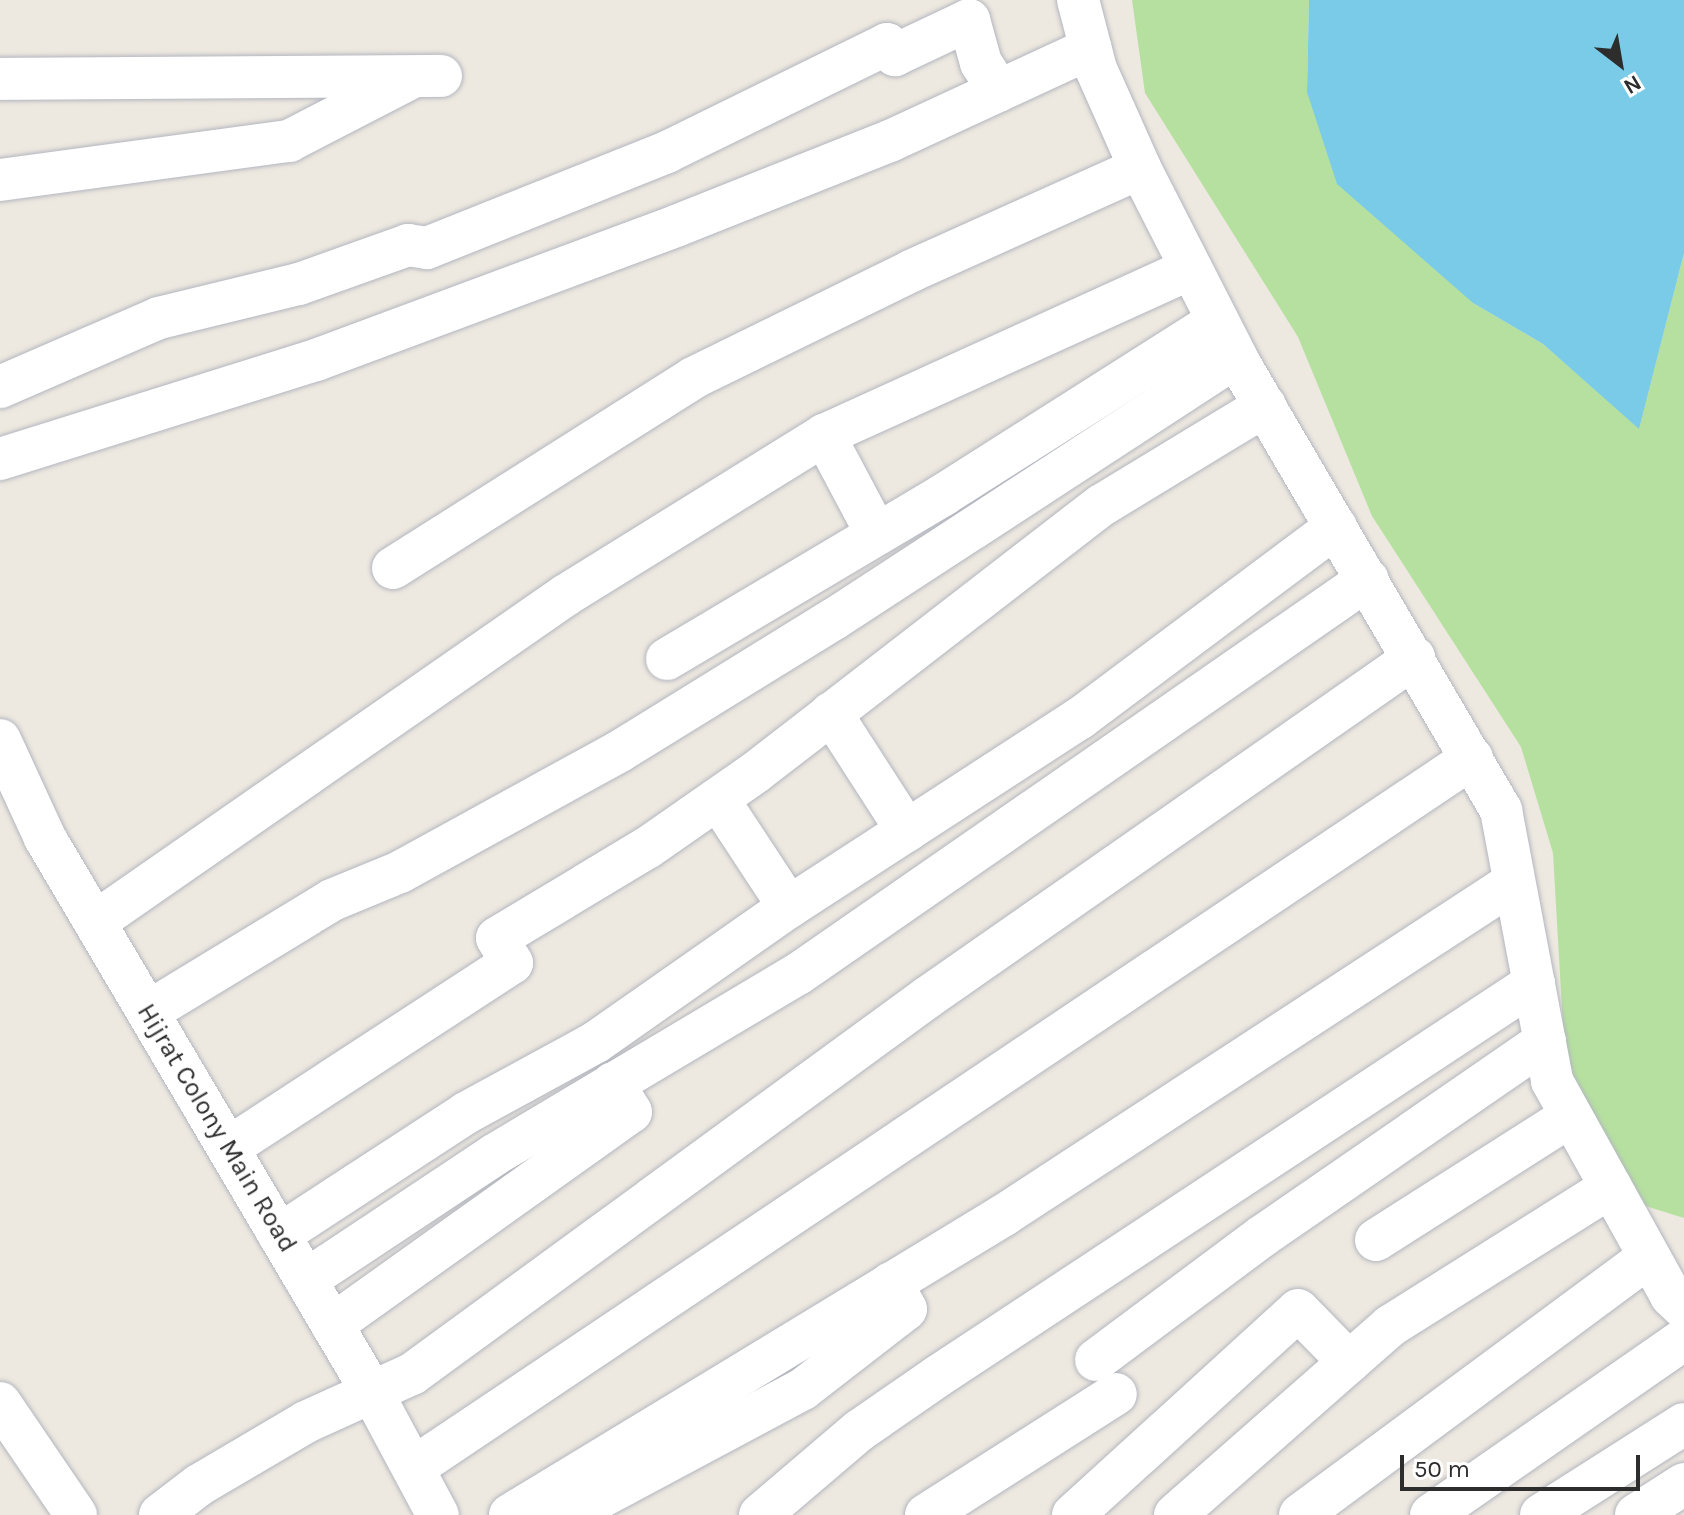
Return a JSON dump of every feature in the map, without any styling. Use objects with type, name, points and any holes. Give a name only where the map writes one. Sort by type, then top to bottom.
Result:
[{"type":"street","points":[[1078,0],[1091,48],[1140,168],[1190,269],[1265,406],[1501,810],[1552,1081],[1649,1257],[1684,1308]]},
{"type":"street","points":[[0,387],[159,318],[299,284],[408,245],[427,248],[667,152],[887,44],[895,55],[969,20],[981,63],[999,91]]},
{"type":"street","points":[[0,459],[316,360],[676,226],[890,141],[1091,48]]},
{"type":"street","points":[[0,79],[428,76],[289,141],[0,180]]},
{"type":"street","points":[[393,568],[693,378],[911,271],[1140,168]]},
{"type":"street","points":[[95,922],[566,595],[824,435],[1190,269]]},
{"type":"street","points":[[667,659],[875,531],[1227,339]]},
{"type":"street","points":[[148,1012],[332,900],[400,872],[620,751],[834,619],[1227,339]]},
{"type":"street","points":[[228,1148],[512,963],[497,938],[718,799],[1102,505],[1265,406]]},
{"type":"street","points":[[824,435],[875,531]]},
{"type":"street","points":[[279,1235],[466,1113],[596,1042],[789,907],[1079,719],[1336,527]]},
{"type":"street","points":[[306,1280],[613,1083],[798,974],[1368,579]]},
{"type":"street","points":[[160,1515],[199,1485],[306,1422],[412,1374],[928,997],[1414,658]]},
{"type":"street","points":[[831,713],[907,831]]},
{"type":"street","name":"Hijrat Colony Main Road","points":[[0,740],[45,838],[373,1394],[438,1515]]},
{"type":"street","points":[[413,1468],[1472,758]]},
{"type":"street","points":[[718,799],[789,907]]},
{"type":"street","points":[[510,1515],[1004,1215],[1514,882]]},
{"type":"street","points":[[760,1515],[860,1430],[938,1376],[1534,983]]},
{"type":"street","points":[[926,1515],[1106,1377],[1261,1237],[1545,1041]]},
{"type":"street","points":[[332,1325],[631,1112],[613,1083]]},
{"type":"street","points":[[1376,1240],[1571,1116]]},
{"type":"street","points":[[1175,1515],[1390,1326],[1611,1187]]},
{"type":"street","points":[[1300,1515],[1649,1257]]},
{"type":"street","points":[[567,1515],[803,1389],[906,1309],[891,1283]]},
{"type":"street","points":[[1073,1515],[1298,1310],[1349,1362]]},
{"type":"street","points":[[1431,1515],[1684,1339]]},
{"type":"street","points":[[0,1403],[76,1515]]},
{"type":"street","points":[[1541,1515],[1684,1424]]},
{"type":"street","points":[[1636,1515],[1684,1484]]},
{"type":"green space","points":[[1132,0],[1309,0],[1307,92],[1473,303],[1543,344],[1639,428],[1684,253],[1684,1218],[1639,1204],[1565,1061],[1553,853],[1521,747],[1372,516],[1298,337],[1145,93]]},
{"type":"water","points":[[1309,0],[1684,0],[1684,253],[1639,429],[1543,344],[1473,303],[1337,184],[1307,92]]}]
